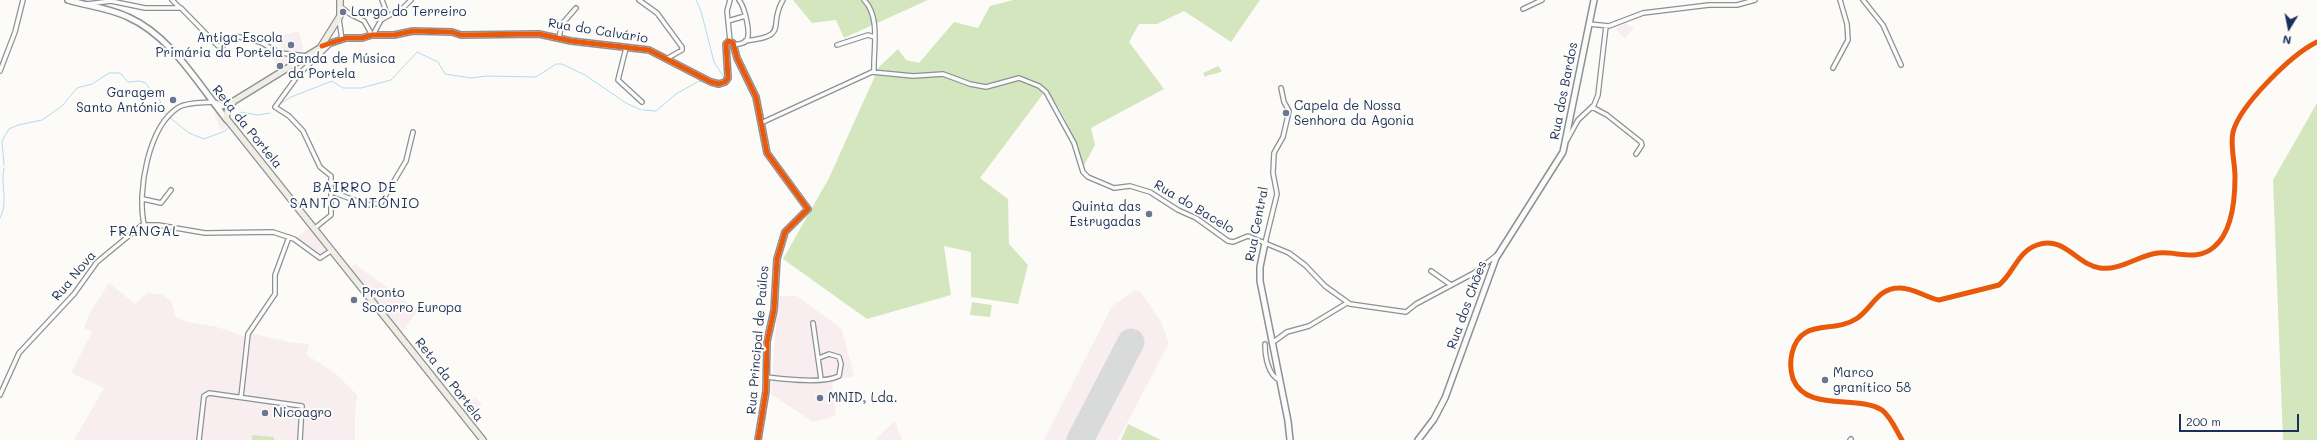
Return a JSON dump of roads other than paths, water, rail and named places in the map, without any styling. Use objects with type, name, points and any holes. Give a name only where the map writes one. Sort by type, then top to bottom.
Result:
[{"type":"main road","points":[[227,120],[228,109],[234,102],[322,46],[338,18],[341,7],[340,0]]},
{"type":"main road","name":"Reta da Portela","points":[[227,120],[315,228],[483,440]]},
{"type":"street","points":[[0,71],[14,32],[23,0]]},
{"type":"street","name":"Reta da Portela","points":[[68,0],[126,16],[150,30],[174,53],[227,120]]},
{"type":"street","points":[[172,0],[218,46],[223,46],[229,38],[235,36],[260,42],[280,53],[307,56]]},
{"type":"street","points":[[382,0],[388,16]]},
{"type":"street","points":[[373,35],[381,20],[411,0]]},
{"type":"street","points":[[639,0],[657,13],[682,46],[682,50],[668,58]]},
{"type":"street","points":[[730,0],[727,11],[732,43],[766,38],[773,33],[777,27],[778,8],[783,0]]},
{"type":"street","points":[[739,0],[745,16],[748,33],[745,41]]},
{"type":"street","points":[[761,123],[862,74],[874,72],[874,24],[871,9],[864,0]]},
{"type":"street","points":[[1523,9],[1542,0]]},
{"type":"street","name":"Rua dos Bardos","points":[[1544,181],[1562,155],[1566,142],[1594,0]]},
{"type":"street","points":[[1589,24],[1606,26],[1643,13],[1709,5],[1740,5],[1755,0]]},
{"type":"street","points":[[1833,68],[1846,46],[1848,37],[1846,20],[1840,0]]},
{"type":"street","points":[[1863,0],[1883,25],[1894,53],[1901,65]]},
{"type":"street","points":[[86,4],[111,1],[151,8],[181,8]]},
{"type":"street","points":[[341,7],[347,12],[364,20],[373,35]]},
{"type":"street","points":[[559,37],[562,24],[576,8]]},
{"type":"street","points":[[728,21],[745,16]]},
{"type":"street","points":[[338,18],[342,40]]},
{"type":"street","points":[[1566,142],[1578,120],[1592,107],[1601,84],[1606,26]]},
{"type":"street","name":"Rua do Calvário","points":[[322,46],[342,40],[362,38],[373,35],[394,35],[426,30],[468,35],[539,34],[626,48],[652,50],[717,83],[724,83],[728,78],[726,43],[732,43]]},
{"type":"street","points":[[837,45],[868,35],[874,37]]},
{"type":"street","name":"Rua Principal de Paúlos","points":[[732,43],[737,58],[754,92],[767,154],[808,209],[786,230],[780,244],[776,263],[774,316],[767,342],[767,377],[758,440]]},
{"type":"street","points":[[315,228],[330,216],[332,192],[330,174],[320,167],[304,133],[289,116],[275,108],[299,74],[330,44]]},
{"type":"street","points":[[626,48],[618,80],[642,102]]},
{"type":"street","name":"Rua do Bacelo","points":[[874,72],[913,76],[943,74],[970,84],[986,87],[1019,78],[1039,86],[1046,92],[1074,142],[1083,172],[1089,179],[1114,188],[1130,186],[1150,192],[1178,210],[1195,217],[1228,241],[1233,242],[1246,236],[1284,250],[1301,262],[1325,286],[1347,302],[1361,307],[1404,312],[1474,273],[1498,254]]},
{"type":"street","name":"Rua Central","points":[[1281,88],[1289,111],[1282,138],[1274,153],[1273,173],[1277,194],[1265,243],[1260,277],[1290,440]]},
{"type":"street","points":[[234,102],[222,106],[212,101],[182,106],[169,117],[158,133],[150,150],[143,199],[144,224],[205,233],[269,231],[289,237],[319,258],[323,258],[332,250]]},
{"type":"street","points":[[1592,107],[1641,142],[1642,145],[1636,154]]},
{"type":"street","points":[[332,192],[368,205],[381,203],[406,161],[413,132]]},
{"type":"street","name":"Rua dos Chões","points":[[1418,440],[1434,419],[1445,398],[1498,254],[1544,181]]},
{"type":"street","points":[[143,199],[161,203],[171,190]]},
{"type":"street","name":"Rua Nova","points":[[0,395],[19,353],[74,294],[97,262],[144,224]]},
{"type":"street","points":[[241,397],[248,334],[275,294],[276,273],[289,237]]},
{"type":"street","points":[[1431,271],[1451,285]]},
{"type":"street","points":[[1272,343],[1287,332],[1312,325],[1347,302]]},
{"type":"street","points":[[813,323],[821,379]]},
{"type":"street","points":[[1265,344],[1267,362],[1273,376],[1280,380]]},
{"type":"street","points":[[767,377],[792,380],[821,379],[839,376],[841,364],[840,358],[836,354],[827,354],[819,358]]},
{"type":"street","points":[[199,440],[206,393],[302,406],[300,440]]},
{"type":"waterway","points":[[696,0],[701,11],[714,62],[725,79]]},
{"type":"waterway","points":[[277,106],[291,97],[332,81],[343,88],[361,88],[391,80],[417,52],[438,62],[445,74],[471,78],[487,76],[536,77],[556,64],[562,64],[585,75],[626,103],[641,110]]},
{"type":"waterway","points":[[4,165],[2,141],[9,129],[18,125],[42,120],[62,106],[77,88],[92,84],[109,73],[120,73],[128,82],[139,81],[146,83],[149,88],[158,94],[163,111],[167,115]]},
{"type":"waterway","points":[[643,110],[656,111],[676,94],[699,81],[715,86],[722,86]]},
{"type":"waterway","points":[[232,121],[241,112],[258,115],[270,113]]},
{"type":"waterway","points":[[169,117],[189,133],[204,139],[225,131],[230,125]]},
{"type":"waterway","points":[[0,218],[4,206],[4,168]]},
{"type":"place","name":"Largo do Terreiro","points":[[343,12]]},
{"type":"place","name":"Antiga Escola Primária da Portela","points":[[291,45]]},
{"type":"place","name":"Banda de Música da Portela","points":[[280,66]]},
{"type":"place","name":"Garagem Santo António","points":[[173,100]]},
{"type":"place","name":"Capela de Nossa Senhora da Agonia","points":[[1286,113]]},
{"type":"place","name":"Quinta das Estrugadas","points":[[1149,214]]},
{"type":"place","name":"Pronto Socorro Europa","points":[[354,300]]},
{"type":"place","name":"Marco granítico 58","points":[[1825,380]]},
{"type":"place","name":"MNID, Lda.","points":[[820,398]]},
{"type":"place","name":"Nicoagro","points":[[265,413]]},
{"type":"district","name":"BAIRRO DE SANTO ANTÓNIO","points":[[355,196]]},
{"type":"district","name":"FRANGAL","points":[[145,232]]}]
